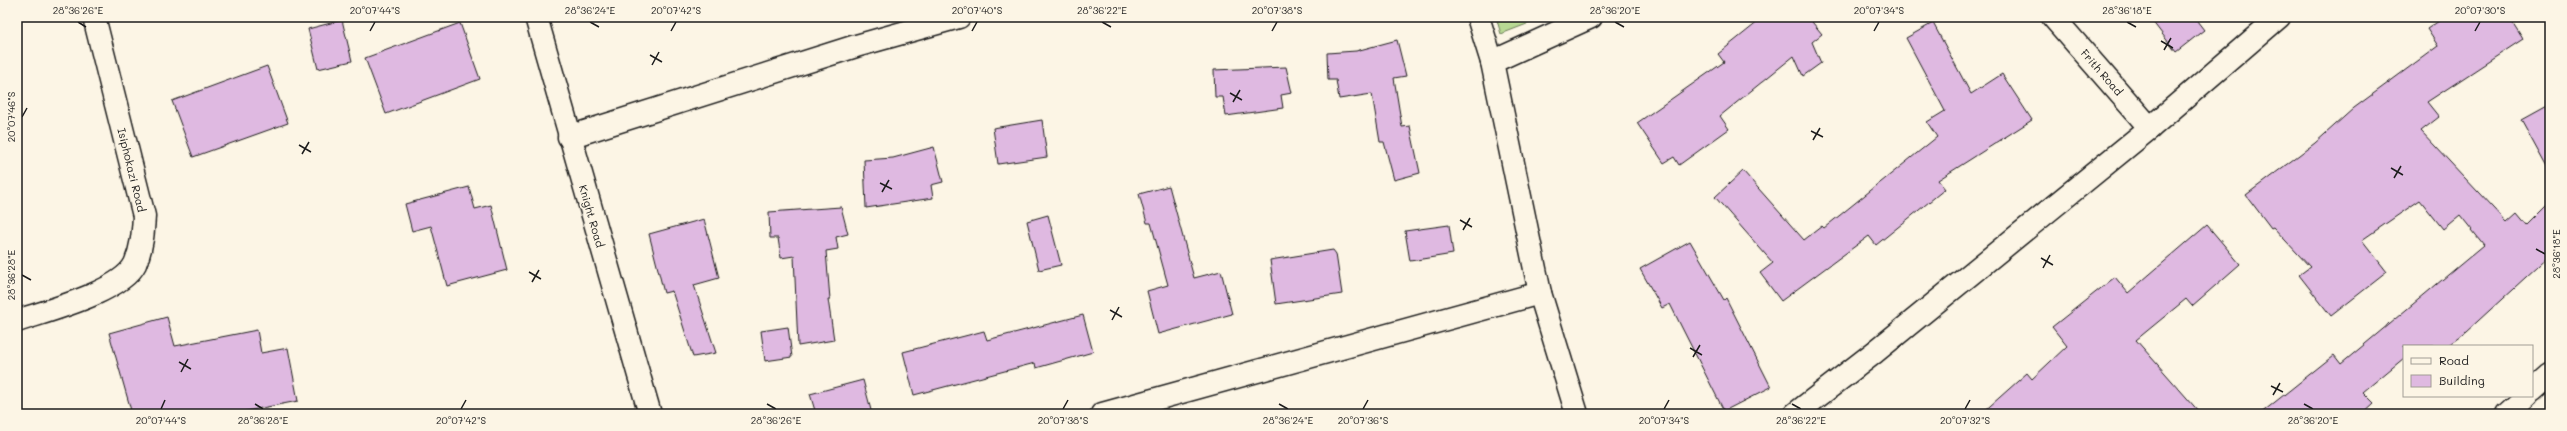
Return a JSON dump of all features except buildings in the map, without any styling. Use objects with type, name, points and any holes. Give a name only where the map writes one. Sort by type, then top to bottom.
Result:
[{"type":"street","name":"Isiphokazi Road","points":[[17,321],[112,286],[134,265],[143,241],[144,216],[94,17]]},
{"type":"street","name":"Knight Road","points":[[536,17],[569,137],[650,414]]},
{"type":"street","points":[[569,137],[856,46],[959,17]]},
{"type":"street","points":[[1478,17],[1492,62],[1540,293],[1577,414]]},
{"type":"street","points":[[1492,62],[1591,17]]},
{"type":"street","name":"Frith Road","points":[[2054,17],[2150,128]]},
{"type":"street","points":[[1796,414],[1875,352],[2150,128],[2279,17]]},
{"type":"street","points":[[1102,414],[1540,293]]},
{"type":"street","points":[[2533,390],[2550,375]]},
{"type":"street","points":[[2506,414],[2526,397]]},
{"type":"green space","points":[[1496,17],[1545,17],[1501,34]]}]
